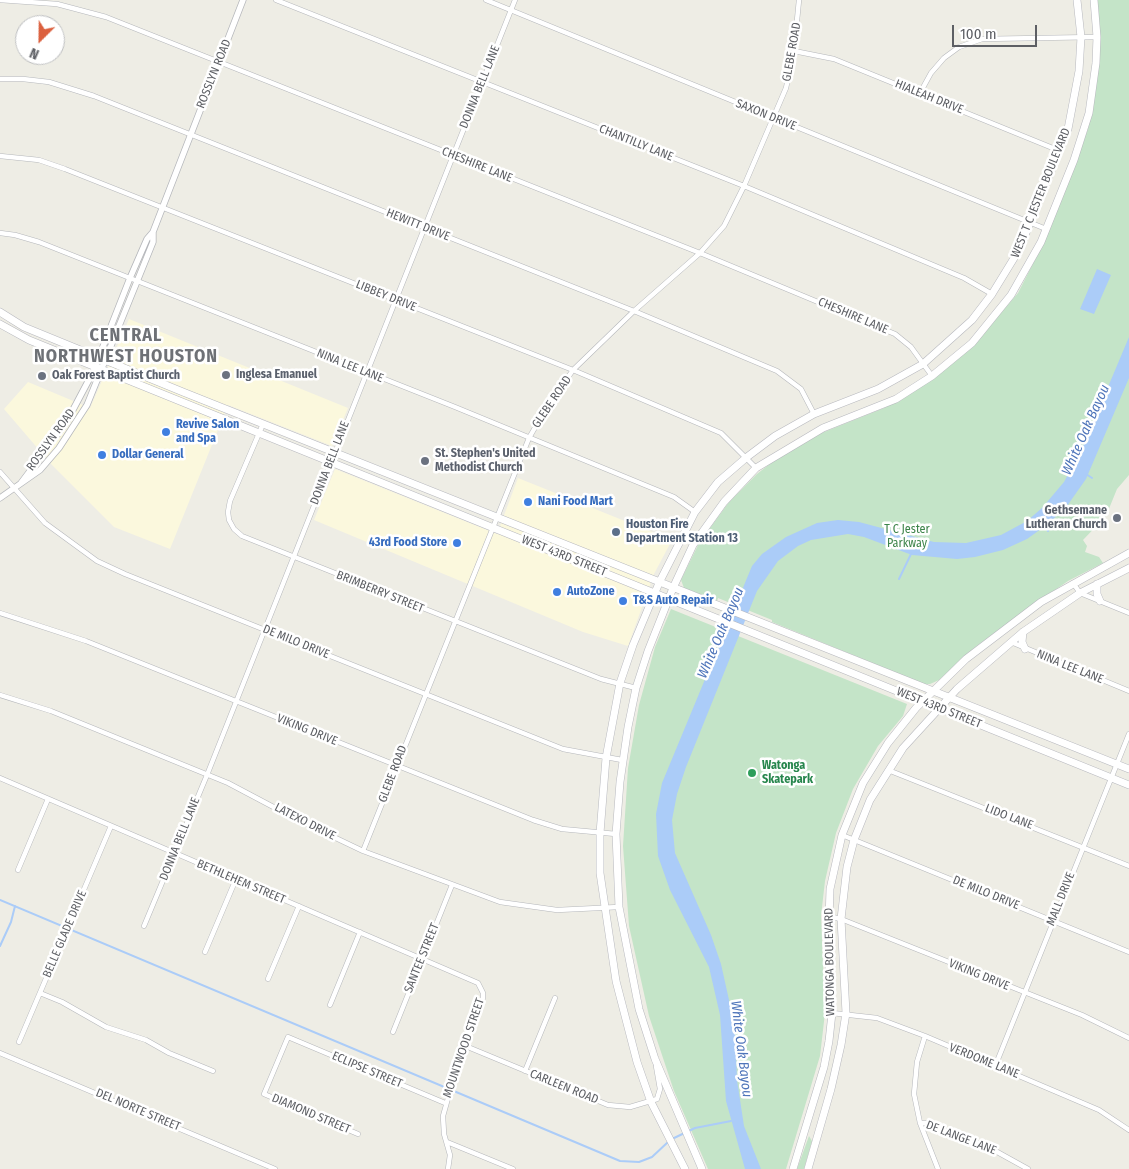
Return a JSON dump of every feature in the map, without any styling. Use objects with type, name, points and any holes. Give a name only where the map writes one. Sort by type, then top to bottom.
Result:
[{"type":"main road","name":"WEST T C JESTER BOULEVARD","points":[[685,1169],[651,1102],[616,981],[604,908],[600,873],[600,833],[606,758],[620,683],[636,637],[659,583],[695,512],[718,482],[747,456],[775,436],[814,414],[878,389],[923,364],[972,320],[1007,272],[1031,223],[1060,151],[1075,100],[1081,38],[1077,0]]},
{"type":"main road","name":"WEST T C JESTER BOULEVARD","points":[[702,1169],[655,1060],[639,1008],[619,907],[616,834],[622,760],[636,688],[668,598],[693,544],[707,523],[756,468],[823,428],[868,412],[896,399],[932,376],[953,361],[992,321],[1023,278],[1046,229],[1074,160],[1089,113],[1095,85],[1097,37],[1094,0]]},
{"type":"main road","name":"WEST 43RD STREET","points":[[0,312],[24,327],[106,361],[1129,769]]},
{"type":"main road","name":"WEST 43RD STREET","points":[[0,324],[29,340],[1129,785]]},
{"type":"main road","points":[[186,403],[188,394]]},
{"type":"main road","points":[[412,494],[416,485]]},
{"type":"main road","points":[[558,553],[562,544]]},
{"type":"main road","name":"WATONGA BOULEVARD","points":[[793,1169],[824,1067],[832,1013],[828,916],[832,879],[842,835],[863,783],[888,743],[922,702],[966,659],[1041,602],[1129,553]]},
{"type":"main road","points":[[599,570],[601,559]]},
{"type":"main road","name":"WATONGA BOULEVARD","points":[[808,1169],[831,1089],[846,1013],[841,919],[847,867],[854,840],[870,800],[903,748],[949,697],[1023,632],[1080,593],[1129,568]]},
{"type":"main road","points":[[1097,584],[1097,594],[1100,601]]},
{"type":"main road","points":[[1023,632],[1022,642],[1025,649]]},
{"type":"main road","points":[[807,655],[812,642]]},
{"type":"main road","points":[[1031,744],[1036,732]]},
{"type":"main road","points":[[807,1127],[819,1130]]},
{"type":"street","name":"CHESHIRE LANE","points":[[0,0],[38,2],[82,9],[700,253],[896,334],[911,347],[932,376]]},
{"type":"street","name":"ROSSLYN ROAD","points":[[0,498],[40,470],[59,448],[87,405],[138,281],[153,242],[153,232],[162,207],[243,0]]},
{"type":"street","name":"CHANTILLY LANE","points":[[276,0],[744,186],[964,278],[992,294]]},
{"type":"street","name":"SAXON DRIVE","points":[[486,0],[1046,229]]},
{"type":"street","name":"DONNA BELL LANE","points":[[144,926],[207,775],[515,0]]},
{"type":"street","name":"GLEBE ROAD","points":[[363,850],[529,438],[544,412],[574,370],[634,311],[700,253],[724,226],[744,186],[789,78],[794,51],[799,0]]},
{"type":"street","points":[[920,93],[931,72],[944,58],[959,47],[982,39],[1097,37]]},
{"type":"street","name":"HIALEAH DRIVE","points":[[794,51],[834,59],[1060,151]]},
{"type":"street","name":"HEWITT DRIVE","points":[[0,79],[24,79],[70,87],[634,311],[777,371],[800,389],[814,414]]},
{"type":"street","name":"LIBBEY DRIVE","points":[[0,156],[39,160],[574,370],[721,433],[747,456],[756,468]]},
{"type":"street","name":"ROSSLYN ROAD","points":[[21,483],[52,443],[79,401],[99,358],[147,239],[153,232]]},
{"type":"street","name":"NINA LEE LANE","points":[[0,233],[15,234],[39,242],[138,281],[674,497],[695,512]]},
{"type":"street","name":"BRIMBERRY STREET","points":[[263,424],[230,501],[229,520],[234,529],[242,536],[601,679],[636,688]]},
{"type":"street","points":[[52,443],[59,448]]},
{"type":"street","name":"DE MILO DRIVE","points":[[0,472],[45,523],[97,560],[125,574],[563,749],[622,760]]},
{"type":"street","points":[[1073,583],[1080,593],[1129,613]]},
{"type":"street","name":"VIKING DRIVE","points":[[0,613],[78,638],[533,820],[562,829],[616,834]]},
{"type":"street","name":"NINA LEE LANE","points":[[1011,642],[1129,692]]},
{"type":"street","name":"LATEXO DRIVE","points":[[0,695],[51,711],[228,783],[298,820],[363,850],[500,902],[557,910],[619,907]]},
{"type":"street","name":"MALL DRIVE","points":[[996,1064],[1082,846],[1129,734]]},
{"type":"street","name":"LIDO LANE","points":[[888,770],[1129,866]]},
{"type":"street","name":"BETHLEHEM STREET","points":[[0,778],[473,980],[481,987]]},
{"type":"street","points":[[18,870],[48,799]]},
{"type":"street","name":"BELLE GLADE DRIVE","points":[[19,1042],[110,826]]},
{"type":"street","name":"DE MILO DRIVE","points":[[842,835],[1129,952]]},
{"type":"street","points":[[205,952],[236,879]]},
{"type":"street","name":"SANTEE STREET","points":[[392,1032],[452,885]]},
{"type":"street","points":[[268,978],[299,906]]},
{"type":"street","name":"VIKING DRIVE","points":[[828,916],[841,919],[1082,1015],[1129,1038]]},
{"type":"street","points":[[330,1005],[360,932]]},
{"type":"street","name":"MOUNTWOOD STREET","points":[[448,1169],[450,1154],[443,1127],[447,1096],[454,1081],[463,1045],[482,998],[481,987]]},
{"type":"street","points":[[40,993],[62,1002],[106,1027],[146,1040],[169,1053],[213,1071]]},
{"type":"street","points":[[525,1071],[555,998]]},
{"type":"street","name":"VERDOME LANE","points":[[832,1013],[846,1013],[877,1018],[925,1036],[996,1064],[1100,1110],[1129,1130]]},
{"type":"street","points":[[925,1036],[917,1062],[914,1094],[920,1123],[938,1169]]},
{"type":"street","name":"DIAMOND STREET","points":[[288,1037],[264,1094],[358,1134]]},
{"type":"street","name":"ECLIPSE STREET","points":[[288,1037],[446,1103]]},
{"type":"street","name":"CARLEEN ROAD","points":[[463,1045],[608,1105],[630,1107],[651,1102]]},
{"type":"street","name":"DEL NORTE STREET","points":[[0,1053],[275,1169]]},
{"type":"street","points":[[651,1102],[660,1095],[655,1060]]},
{"type":"street","name":"DE LANGE LANE","points":[[920,1123],[927,1123],[990,1148],[1028,1169]]},
{"type":"street","points":[[447,1142],[512,1169]]},
{"type":"shaded area","points":[[129,319],[348,408],[332,446],[228,405],[170,549],[114,527],[52,465],[4,409],[28,382],[90,408]]},
{"type":"shaded area","points":[[335,469],[497,534],[518,478],[672,540],[654,574],[628,646],[583,632],[314,520]]},
{"type":"green space","name":"T C Jester Parkway","points":[[1096,0],[1129,0],[1129,475],[1117,489],[1106,516],[1083,540],[1087,546],[1085,552],[1099,557],[1103,563],[1068,581],[1016,617],[974,648],[939,680],[930,684],[924,684],[718,598],[717,601],[684,588],[681,580],[699,543],[729,502],[757,474],[776,459],[819,434],[884,408],[930,381],[975,343],[1018,293],[1046,238],[1088,129],[1098,73]]},
{"type":"green space","points":[[671,609],[907,704],[903,716],[878,746],[853,789],[836,833],[825,881],[821,916],[825,1013],[820,1056],[786,1169],[708,1169],[674,1091],[649,1016],[629,926],[623,846],[628,768],[639,705],[655,647]]},
{"type":"green space","points":[[809,1136],[812,1141],[804,1169],[797,1169]]},
{"type":"water","points":[[1097,269],[1111,275],[1094,314],[1080,309]]},
{"type":"water","points":[[1129,337],[1129,378],[1086,479],[1067,506],[1048,524],[1027,539],[1003,550],[957,559],[912,555],[864,537],[848,534],[811,540],[798,546],[778,561],[757,591],[686,767],[677,794],[672,820],[675,853],[711,935],[721,964],[735,1027],[737,1080],[744,1126],[761,1169],[745,1169],[726,1101],[720,1015],[709,967],[670,890],[658,856],[656,814],[662,783],[752,566],[762,554],[786,537],[817,523],[838,520],[859,522],[934,542],[966,543],[1001,535],[1027,521],[1042,508],[1064,482],[1084,444]]},
{"type":"waterway","points":[[1086,474],[1092,478]]},
{"type":"waterway","points":[[1044,524],[1048,531]]},
{"type":"waterway","points":[[899,579],[911,554]]},
{"type":"waterway","points":[[0,900],[620,1161],[639,1162],[652,1157],[668,1142]]},
{"type":"waterway","points":[[0,946],[11,922],[15,906]]},
{"type":"waterway","points":[[672,1139],[695,1128],[731,1121]]},
{"type":"place","name":"Inglesa Emanuel","points":[[226,375]]},
{"type":"place","name":"Oak Forest Baptist Church","points":[[42,376]]},
{"type":"place","name":"Revive Salon and Spa","points":[[166,432]]},
{"type":"place","name":"Dollar General","points":[[102,455]]},
{"type":"place","name":"St. Stephen's United Methodist Church","points":[[425,461]]},
{"type":"place","name":"Nani Food Mart","points":[[528,502]]},
{"type":"place","name":"Gethsemane Lutheran Church","points":[[1117,518]]},
{"type":"place","name":"Houston Fire Department Station 13","points":[[616,532]]},
{"type":"place","name":"43rd Food Store","points":[[457,543]]},
{"type":"place","name":"AutoZone","points":[[557,592]]},
{"type":"place","name":"T&S Auto Repair","points":[[623,601]]},
{"type":"place","name":"Watonga Skatepark","points":[[752,773]]},
{"type":"district","name":"CENTRAL NORTHWEST HOUSTON","points":[[126,346]]},
{"type":"water label","name":"White Oak Bayou","points":[[1086,430]]},
{"type":"water label","name":"White Oak Bayou","points":[[721,633]]},
{"type":"water label","name":"White Oak Bayou","points":[[741,1049]]}]
